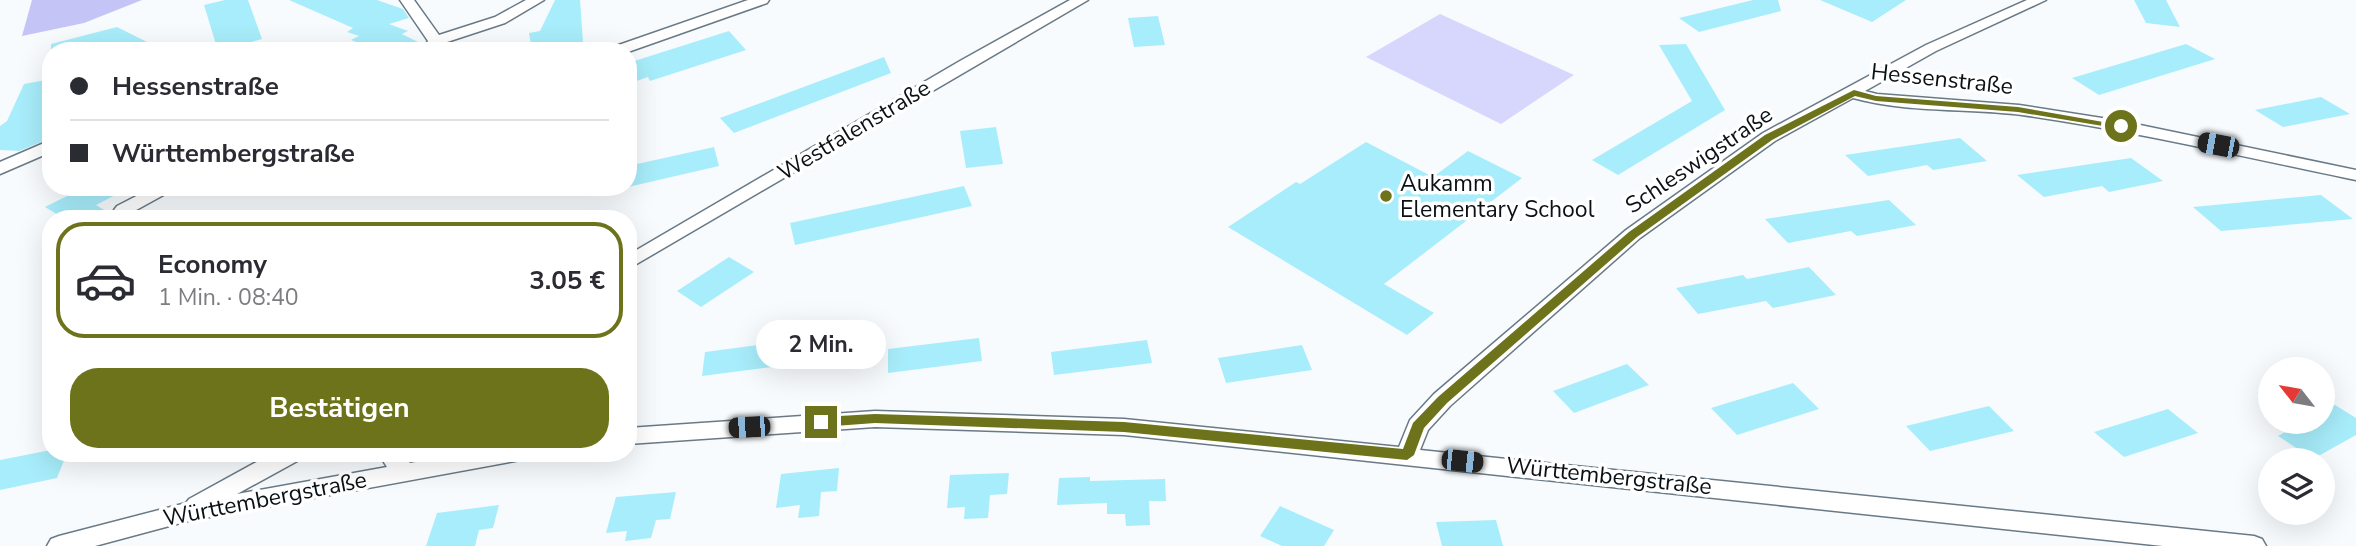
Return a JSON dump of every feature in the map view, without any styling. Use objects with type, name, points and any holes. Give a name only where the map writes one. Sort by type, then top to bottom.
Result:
[{"type":"street","points":[[407,0],[430,42]]},
{"type":"street","points":[[442,42],[500,20],[537,0]]},
{"type":"street","points":[[637,43],[762,0]]},
{"type":"street","name":"Westfalenstraße","points":[[637,257],[977,57],[1081,0]]},
{"type":"street","name":"Schleswigstraße","points":[[1407,455],[1418,426],[1442,400],[1633,234],[1769,137],[1854,93],[1931,48],[2039,0]]},
{"type":"street","name":"Hessenstraße","points":[[1854,93],[1876,99],[2018,110],[2121,126],[2356,175]]},
{"type":"street","points":[[0,169],[42,149]]},
{"type":"street","points":[[123,210],[151,196]]},
{"type":"street","name":"Württembergstraße","points":[[637,435],[875,419],[1124,427],[2254,546]]},
{"type":"street","points":[[188,512],[217,492],[275,462]]},
{"type":"street","name":"Württembergstraße","points":[[59,546],[396,462]]},
{"type":"shaded area","points":[[32,0],[142,0],[84,23],[22,36]]},
{"type":"shaded area","points":[[1440,14],[1574,75],[1501,124],[1366,57]]},
{"type":"building","points":[[225,0],[248,0],[262,39],[251,42],[215,42],[204,5]]},
{"type":"building","points":[[289,0],[377,0],[403,9],[409,18],[389,24],[408,31],[402,34],[418,42],[356,42],[351,40],[359,36],[347,32],[353,28]]},
{"type":"building","points":[[555,0],[580,0],[583,42],[530,42],[529,33],[540,31]]},
{"type":"building","points":[[1753,0],[1778,0],[1781,11],[1699,32],[1679,18]]},
{"type":"building","points":[[1820,0],[1906,0],[1872,22]]},
{"type":"building","points":[[2134,0],[2166,0],[2180,27],[2146,23]]},
{"type":"building","points":[[1158,16],[1165,45],[1134,47],[1128,18]]},
{"type":"building","points":[[117,27],[147,42],[59,42]]},
{"type":"building","points":[[729,31],[746,50],[650,81],[648,77],[637,81],[637,60]]},
{"type":"building","points":[[1686,44],[1725,110],[1618,175],[1592,160],[1692,101],[1659,45]]},
{"type":"building","points":[[2186,44],[2215,59],[2099,95],[2072,78]]},
{"type":"building","points":[[884,57],[891,73],[734,133],[720,118]]},
{"type":"building","points":[[42,81],[42,142],[19,151],[0,150],[0,126],[7,121],[24,84]]},
{"type":"building","points":[[2321,97],[2350,114],[2283,127],[2255,110]]},
{"type":"building","points":[[996,127],[1003,164],[966,168],[960,131]]},
{"type":"building","points":[[1960,138],[1987,161],[1933,170],[1927,165],[1868,176],[1845,155]]},
{"type":"building","points":[[1366,142],[1433,177],[1468,151],[1522,178],[1384,284],[1434,313],[1407,335],[1228,227],[1296,182],[1300,184]]},
{"type":"building","points":[[714,147],[719,166],[637,185],[637,164]]},
{"type":"building","points":[[2131,158],[2163,181],[2109,192],[2102,186],[2044,197],[2017,175]]},
{"type":"building","points":[[964,186],[972,206],[795,245],[790,223]]},
{"type":"building","points":[[2321,195],[2353,219],[2221,231],[2193,207]]},
{"type":"building","points":[[67,196],[114,196],[96,205],[104,210],[50,210],[45,207]]},
{"type":"building","points":[[1889,200],[1916,225],[1857,236],[1851,231],[1788,243],[1765,219]]},
{"type":"building","points":[[729,257],[754,272],[701,307],[677,291]]},
{"type":"building","points":[[1809,267],[1836,295],[1773,308],[1766,301],[1698,314],[1676,288],[1743,275],[1747,279]]},
{"type":"building","points":[[979,338],[982,361],[888,373],[888,349]]},
{"type":"building","points":[[797,340],[796,364],[702,376],[705,352]]},
{"type":"building","points":[[1147,340],[1152,363],[1054,375],[1051,352]]},
{"type":"building","points":[[1302,345],[1312,370],[1226,383],[1218,358]]},
{"type":"building","points":[[1627,364],[1649,385],[1574,413],[1553,391]]},
{"type":"building","points":[[1793,383],[1819,409],[1737,435],[1711,408]]},
{"type":"building","points":[[2335,405],[2356,418],[2356,435],[2333,448],[2296,448],[2278,436],[2335,434]]},
{"type":"building","points":[[1989,406],[2014,431],[1930,451],[1906,426]]},
{"type":"building","points":[[2168,409],[2198,433],[2124,457],[2094,432]]},
{"type":"building","points":[[42,452],[42,462],[63,462],[57,478],[0,490],[0,460]]},
{"type":"building","points":[[839,468],[837,491],[821,492],[819,516],[798,518],[800,505],[776,508],[781,474]]},
{"type":"building","points":[[1009,473],[1007,494],[990,495],[988,518],[964,519],[965,507],[947,508],[950,475]]},
{"type":"building","points":[[1090,477],[1090,481],[1165,479],[1166,501],[1149,501],[1150,525],[1126,526],[1125,514],[1107,514],[1107,503],[1057,505],[1059,478]]},
{"type":"building","points":[[676,492],[670,519],[656,520],[651,538],[625,541],[627,531],[606,533],[616,497]]},
{"type":"building","points":[[499,505],[493,528],[479,530],[475,546],[426,546],[437,513]]},
{"type":"building","points":[[1280,506],[1334,530],[1324,546],[1282,546],[1260,536]]},
{"type":"building","points":[[1496,520],[1503,546],[1442,546],[1436,522]]},
{"type":"place","name":"Aukamm Elementary School","points":[[1386,196]]},
{"type":"route","points":[[821,422],[875,419],[1124,427],[1407,455],[1418,426],[1442,400],[1633,234],[1769,137],[1854,93],[1876,99],[2018,110],[2121,126]]}]
